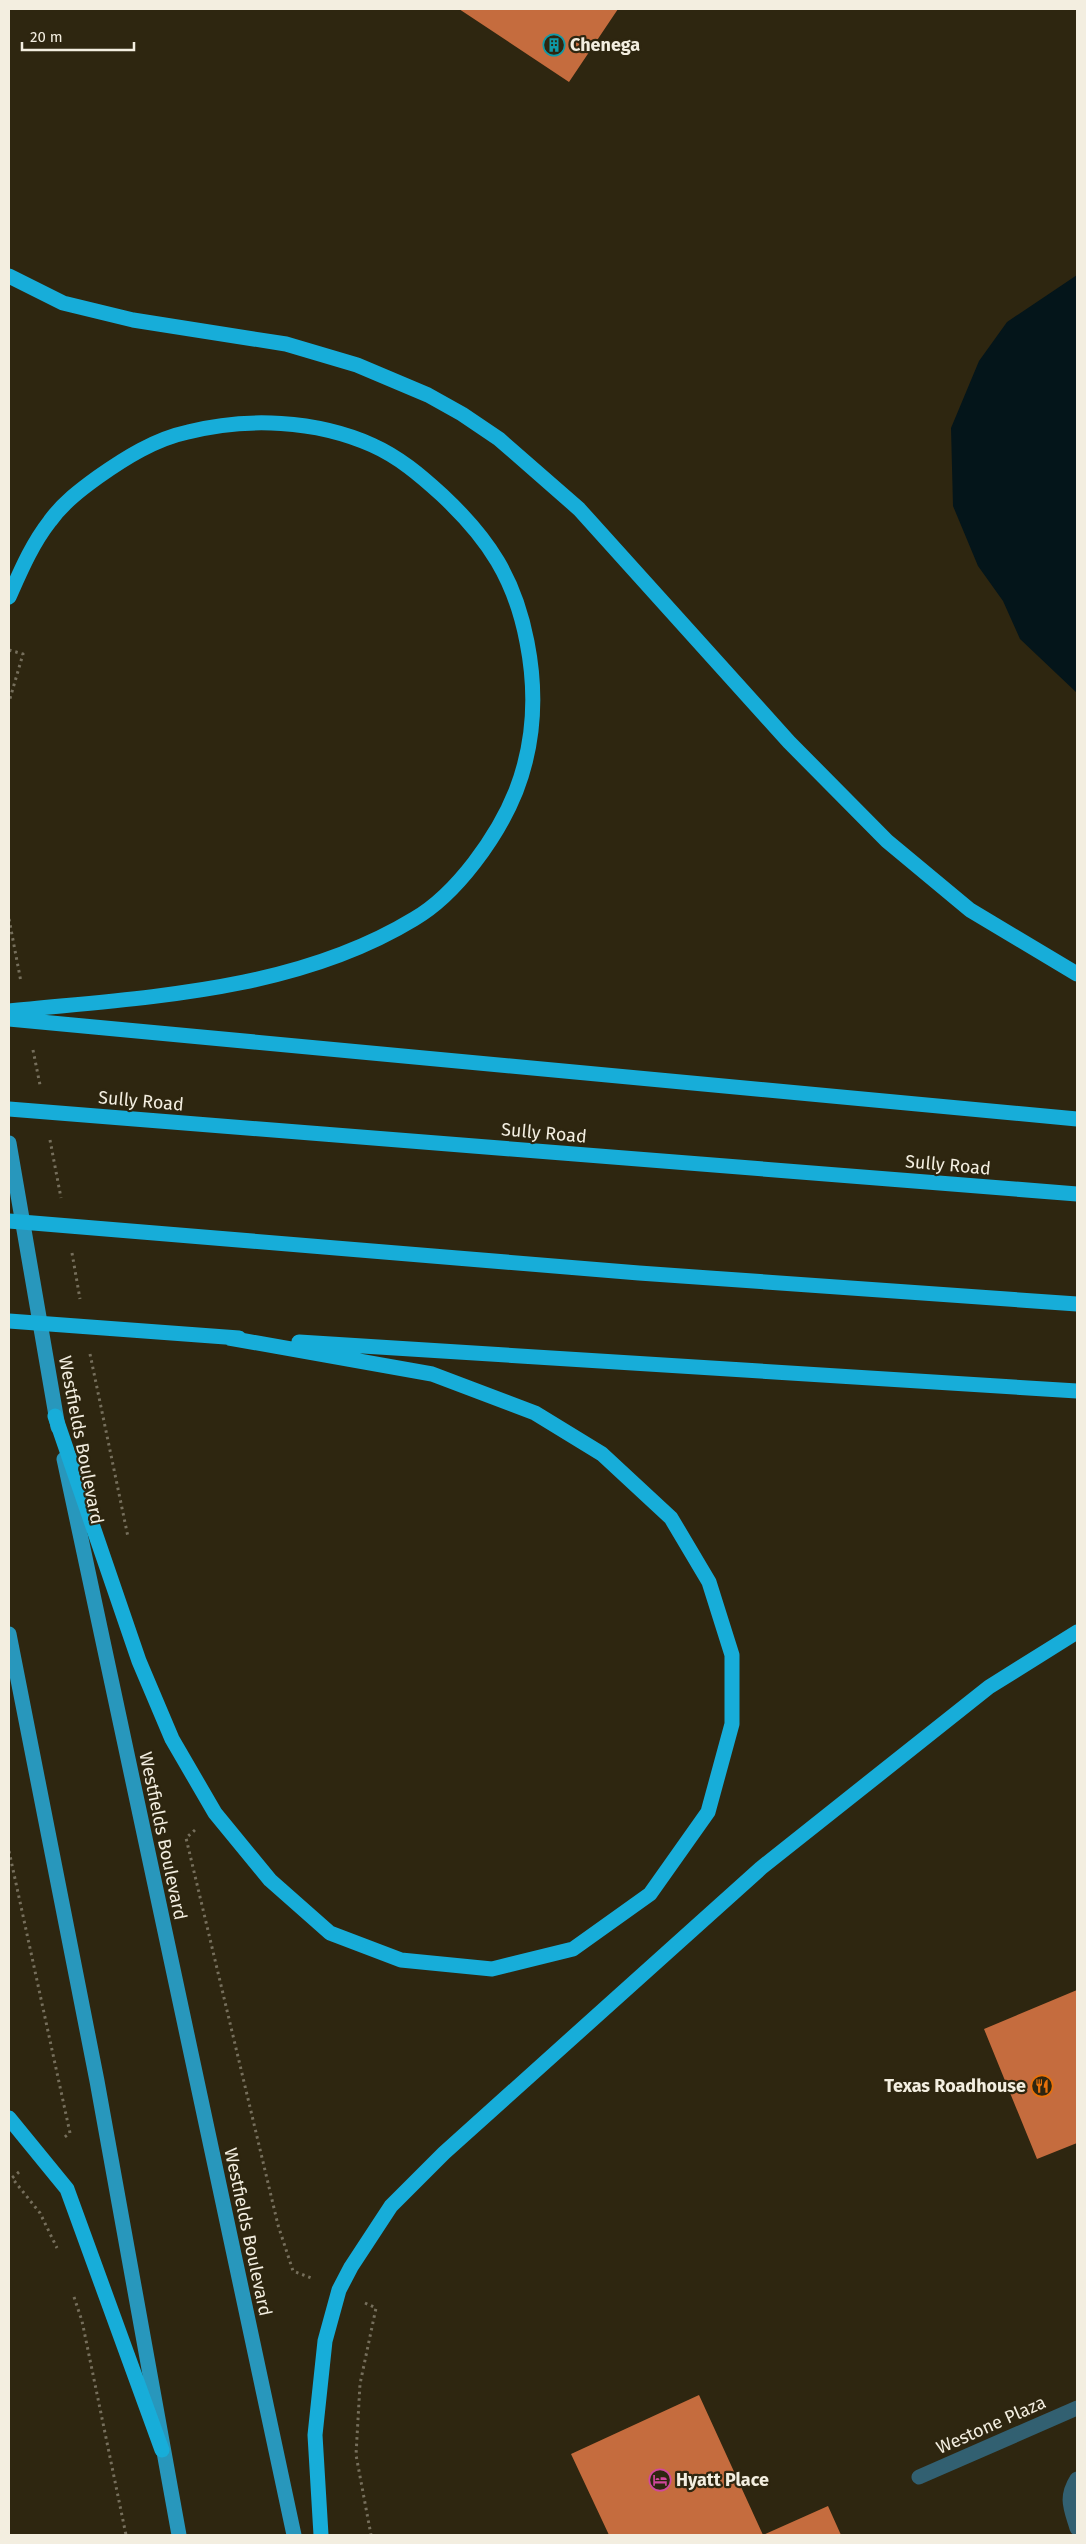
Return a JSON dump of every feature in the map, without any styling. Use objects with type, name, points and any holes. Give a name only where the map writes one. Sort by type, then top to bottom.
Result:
[{"type":"highway","points":[[9,276],[72,305],[133,320],[286,344],[357,365],[428,395],[462,414],[498,439],[579,509],[789,742],[887,841],[970,910],[1077,974]]},
{"type":"highway","points":[[9,597],[27,555],[51,519],[77,492],[114,466],[147,447],[185,432],[220,426],[273,423],[333,431],[373,446],[409,465],[463,515],[492,549],[508,578],[522,614],[534,691],[530,741],[524,770],[508,811],[484,848],[454,887],[418,918],[374,940],[312,964],[238,982],[154,996],[9,1011]]},
{"type":"highway","points":[[9,1019],[1077,1119]]},
{"type":"highway","name":"Sully Road","points":[[9,1109],[1077,1194]]},
{"type":"highway","points":[[9,1221],[638,1273],[1077,1304]]},
{"type":"highway","points":[[9,1321],[229,1338],[1077,1391]]},
{"type":"highway","points":[[55,1416],[139,1661],[172,1738],[215,1813],[270,1880],[330,1934],[401,1960],[492,1969],[573,1949],[650,1894],[708,1812],[732,1724],[732,1655],[710,1582],[671,1518],[602,1454],[535,1413],[432,1374],[229,1338]]},
{"type":"highway","points":[[320,2535],[315,2435],[325,2341],[339,2290],[351,2267],[391,2206],[444,2152],[761,1868],[989,1687],[1077,1632]]},
{"type":"highway","points":[[9,2118],[67,2190],[162,2450]]},
{"type":"main road","name":"Westfields Boulevard","points":[[9,1143],[55,1416],[294,2535]]},
{"type":"main road","points":[[9,1634],[97,2081],[162,2450],[179,2535]]},
{"type":"lane","name":"Westone Plaza","points":[[919,2476],[1077,2408]]},
{"type":"lane","points":[[1077,2479],[1070,2490],[1070,2506],[1077,2528]]},
{"type":"path","points":[[9,650],[23,654],[9,702]]},
{"type":"path","points":[[9,919],[22,987]]},
{"type":"path","points":[[33,1046],[42,1095]]},
{"type":"path","points":[[49,1134],[62,1203]]},
{"type":"path","points":[[71,1252],[80,1300]]},
{"type":"path","points":[[90,1350],[102,1418],[129,1543]]},
{"type":"path","points":[[215,1813],[186,1838],[278,2225],[293,2271],[376,2308],[360,2384],[356,2455],[371,2535]]},
{"type":"shaded area","points":[[1077,275],[1077,693],[1020,639],[1003,601],[978,566],[953,506],[951,428],[979,361],[1007,322]]},
{"type":"building","name":"Chenega","points":[[459,9],[618,9],[569,82]]},
{"type":"building","name":"Texas Roadhouse","points":[[1077,1990],[1077,2143],[1037,2159],[984,2029]]},
{"type":"building","name":"Hyatt Place","points":[[699,2395],[763,2535],[609,2535],[571,2454]]},
{"type":"building","points":[[828,2506],[841,2535],[763,2535]]},
{"type":"place","name":"Chenega","points":[[554,45]]},
{"type":"place","name":"Texas Roadhouse","points":[[1042,2086]]},
{"type":"place","name":"Hyatt Place","points":[[660,2480]]}]
